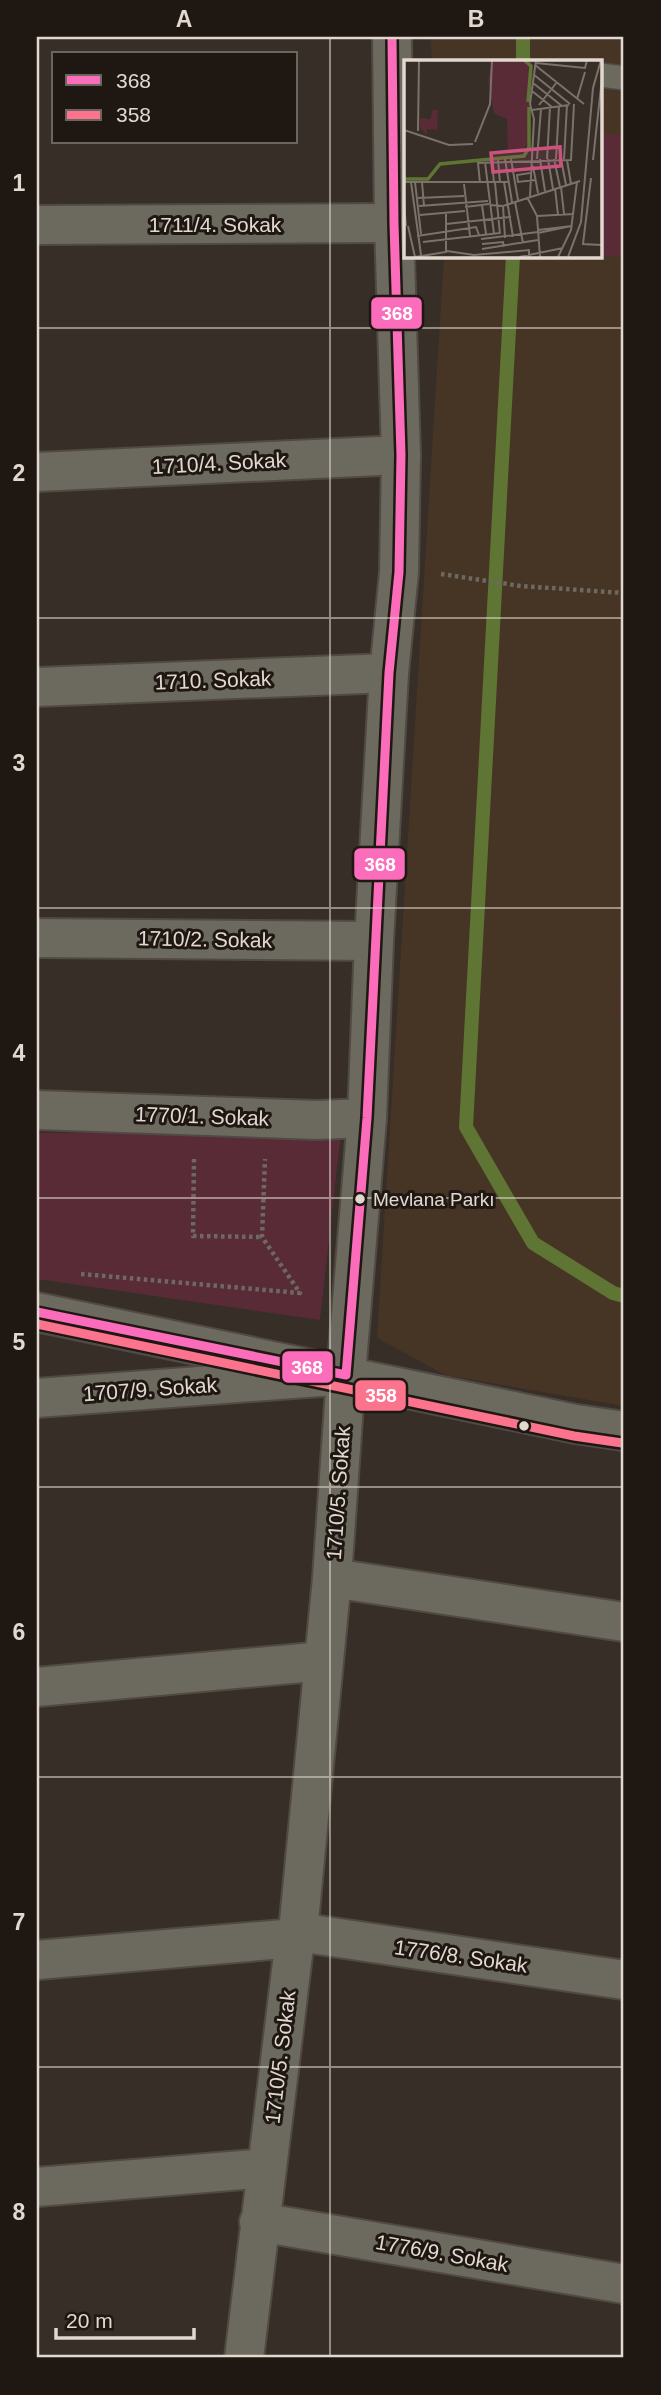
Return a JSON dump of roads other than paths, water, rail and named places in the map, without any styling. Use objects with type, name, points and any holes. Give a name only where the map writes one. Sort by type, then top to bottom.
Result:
[{"type":"street","name":"1710/5. Sokak","points":[[244,2358],[296,1935],[324,1661],[367,1118],[389,673],[399,572],[401,454],[394,223],[399,82],[393,37]]},
{"type":"street","name":"1711/4. Sokak","points":[[37,225],[394,223]]},
{"type":"street","name":"1710/4. Sokak","points":[[37,472],[401,454]]},
{"type":"street","name":"1710. Sokak","points":[[37,687],[389,673]]},
{"type":"street","name":"1710/2. Sokak","points":[[37,938],[374,941]]},
{"type":"street","name":"1770/1. Sokak","points":[[37,1110],[317,1119],[367,1118]]},
{"type":"street","points":[[37,1312],[576,1424],[624,1431]]},
{"type":"street","name":"1707/9. Sokak","points":[[37,1398],[346,1376]]},
{"type":"street","points":[[332,1578],[624,1622]]},
{"type":"street","points":[[37,1687],[324,1661]]},
{"type":"street","name":"1776/8. Sokak","points":[[37,1960],[296,1935],[624,1980]]},
{"type":"street","points":[[37,2187],[266,2168]]},
{"type":"street","name":"1776/9. Sokak","points":[[259,2222],[624,2284]]},
{"type":"lane","points":[[602,75],[624,78]]},
{"type":"waterway","points":[[523,37],[523,60]]},
{"type":"waterway","points":[[513,257],[466,1127],[533,1243],[613,1293],[624,1296]]},
{"type":"place","name":"Mevlana Parkı","points":[[360,1199]]}]
